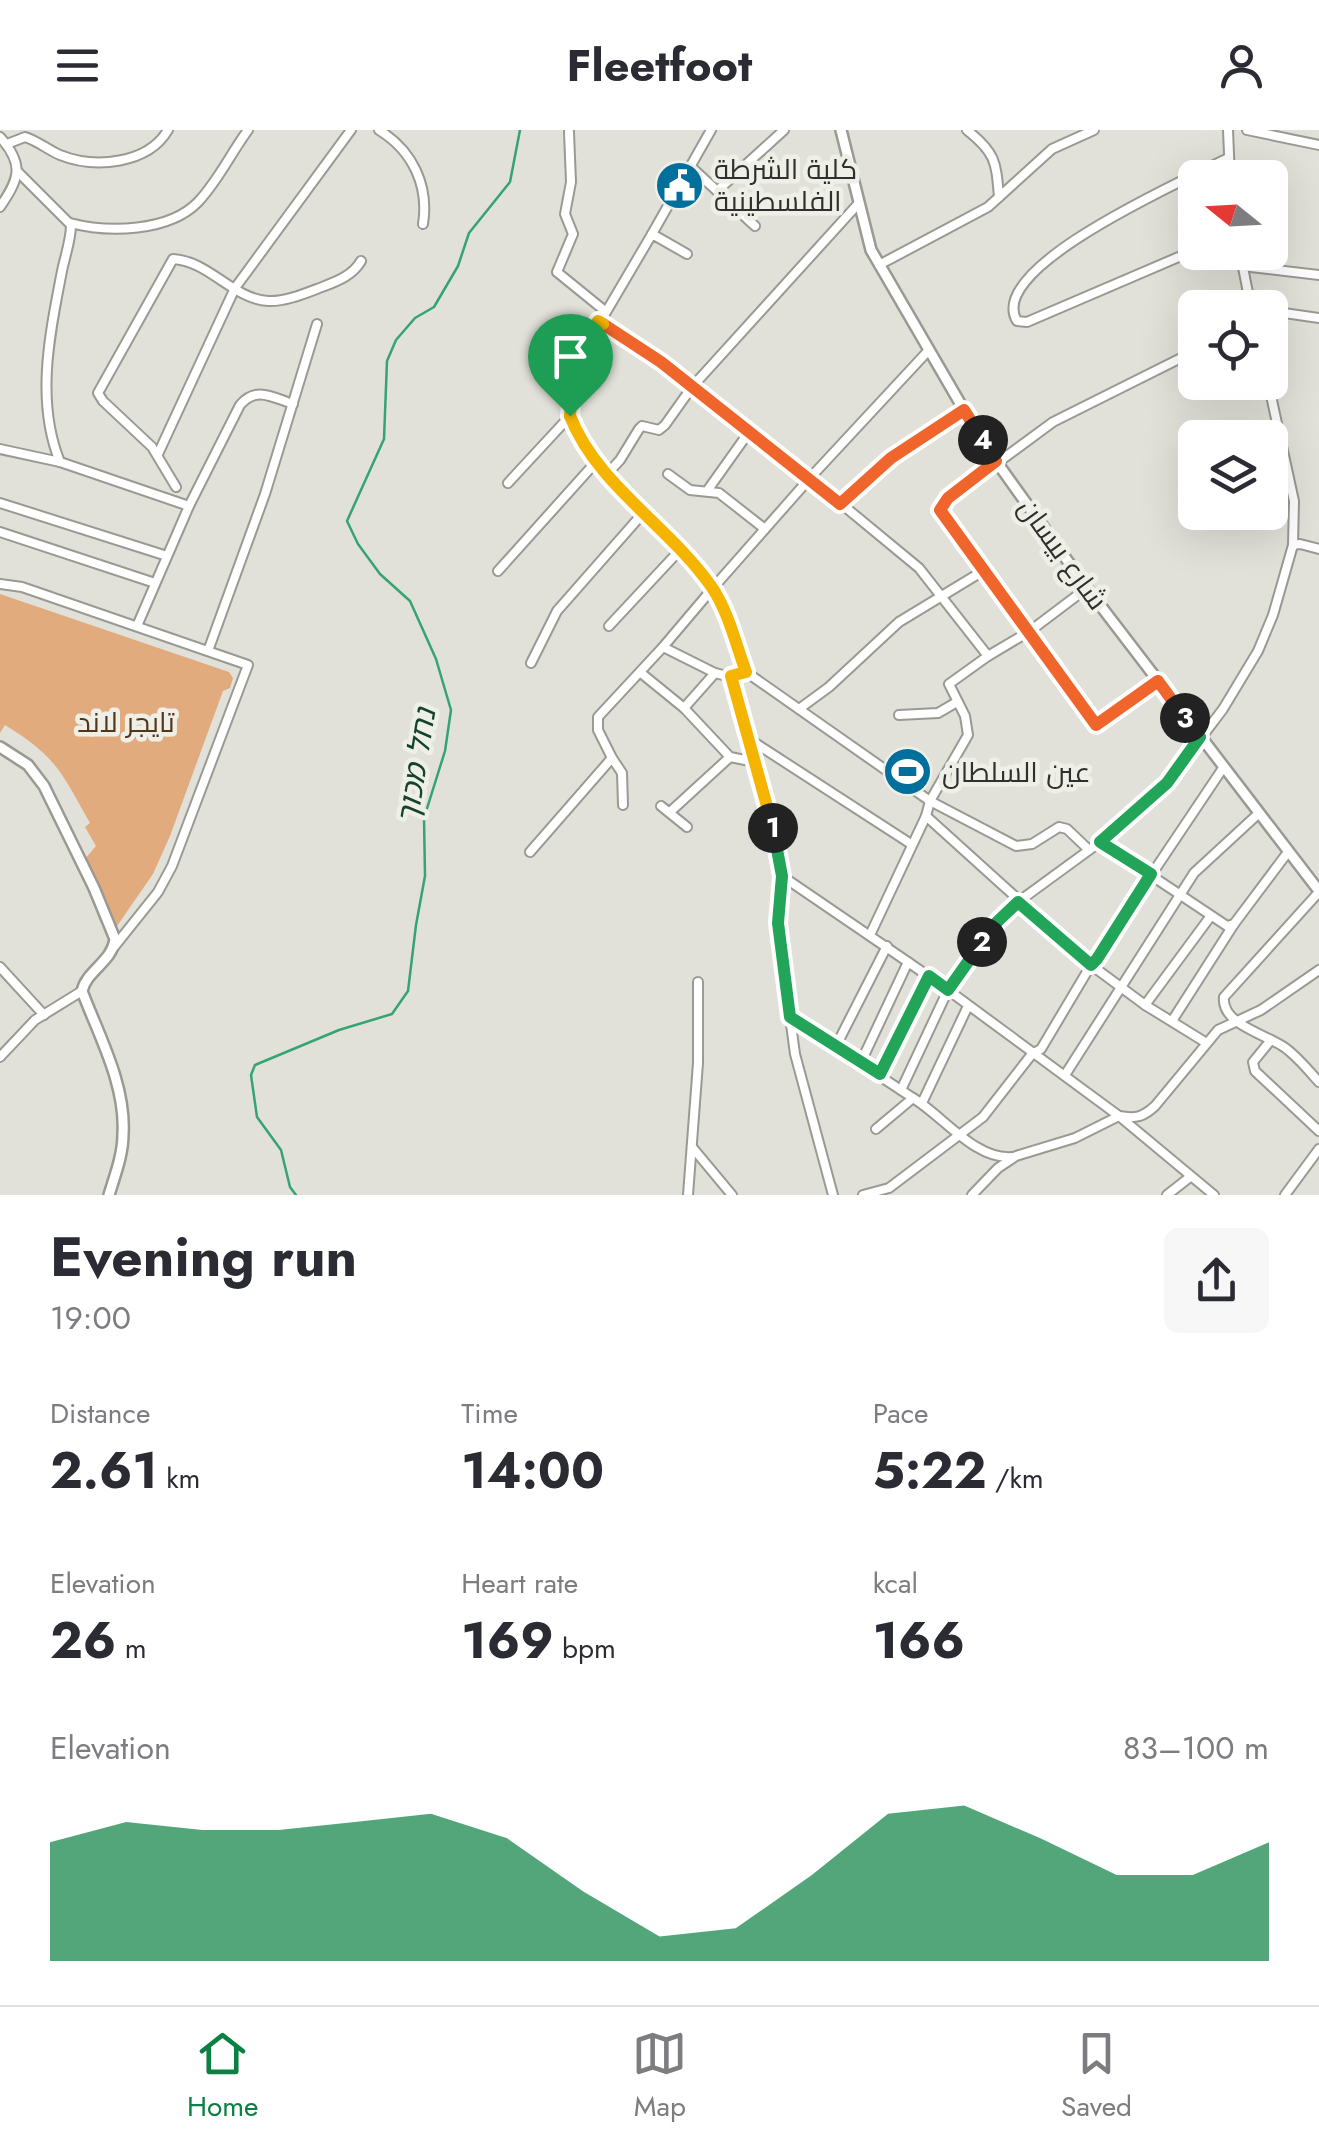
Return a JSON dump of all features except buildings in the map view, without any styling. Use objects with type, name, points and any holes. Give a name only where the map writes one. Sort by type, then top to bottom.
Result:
[{"type":"street","points":[[168,130],[147,152],[113,160],[65,157],[25,137],[3,141],[17,171],[70,223],[86,228],[130,227],[180,216],[205,194],[248,130]]},
{"type":"street","points":[[158,454],[235,288],[351,130]]},
{"type":"street","points":[[380,130],[400,146],[420,177],[426,201],[422,224]]},
{"type":"street","points":[[711,130],[598,321],[576,370],[570,416],[578,437],[595,462],[713,588],[746,672],[930,801],[1016,846],[1032,844],[1058,827],[1067,829],[1088,850]]},
{"type":"street","points":[[717,191],[784,130]]},
{"type":"street","name":"شارع بيسان","points":[[841,130],[871,250],[996,461],[1087,588],[1319,891]]},
{"type":"street","points":[[967,130],[996,162],[1000,197]]},
{"type":"street","points":[[879,265],[988,207],[1052,149],[1094,130]]},
{"type":"street","points":[[1224,160],[1228,158],[1228,130]]},
{"type":"street","points":[[1247,130],[1290,134],[1319,144]]},
{"type":"street","points":[[570,132],[570,182],[565,214],[573,234],[557,272],[605,311]]},
{"type":"street","points":[[690,166],[755,226]]},
{"type":"street","points":[[0,208],[15,184],[17,171]]},
{"type":"street","points":[[1178,184],[1079,235],[1055,253],[1018,290],[1011,303],[1014,316],[1017,321],[1027,322],[1178,257]]},
{"type":"street","points":[[608,473],[642,426],[658,430],[665,425],[692,387],[858,204]]},
{"type":"street","points":[[60,462],[50,423],[46,374],[54,312],[72,230],[70,223]]},
{"type":"street","points":[[652,234],[688,254]]},
{"type":"street","points":[[176,487],[158,454],[98,393],[173,259],[206,270],[260,299],[275,300],[337,281],[356,270],[361,261]]},
{"type":"street","points":[[1276,270],[1319,275]]},
{"type":"street","points":[[1288,314],[1319,318]]},
{"type":"street","points":[[598,321],[647,352],[908,558],[988,656]]},
{"type":"street","points":[[208,651],[317,324]]},
{"type":"street","points":[[623,805],[622,774],[598,730],[598,717],[928,351]]},
{"type":"street","points":[[1158,681],[1098,726],[940,506],[996,461],[1068,413],[1178,359]]},
{"type":"street","points":[[137,626],[189,506],[230,422],[248,395],[258,392],[293,404]]},
{"type":"street","points":[[900,1090],[948,990],[998,921],[1100,842],[1167,783],[1223,708],[1262,642],[1293,545],[1294,502],[1272,400]]},
{"type":"street","points":[[840,504],[891,458],[964,410]]},
{"type":"street","points":[[508,483],[570,416]]},
{"type":"street","points":[[707,491],[749,432]]},
{"type":"street","points":[[0,449],[60,462],[189,506]]},
{"type":"street","points":[[498,572],[595,462]]},
{"type":"street","points":[[668,474],[690,490],[719,493],[765,529]]},
{"type":"street","points":[[0,502],[167,556]]},
{"type":"street","points":[[531,663],[557,611],[644,512]]},
{"type":"street","points":[[0,532],[155,583]]},
{"type":"street","points":[[1293,545],[1319,549]]},
{"type":"street","points":[[609,626],[679,551]]},
{"type":"street","points":[[799,709],[829,687],[899,622],[983,570]]},
{"type":"street","points":[[0,584],[10,583],[248,665],[172,866],[158,892],[84,982],[82,992],[113,1072],[123,1119],[121,1153],[109,1195]]},
{"type":"street","points":[[870,935],[930,801],[968,736],[969,725],[949,684],[1087,588]]},
{"type":"street","points":[[663,647],[715,673],[731,676],[746,672]]},
{"type":"street","points":[[641,673],[684,708],[730,757],[755,762]]},
{"type":"street","points":[[684,708],[715,673]]},
{"type":"street","points":[[731,676],[782,876],[778,923],[795,1054],[833,1195]]},
{"type":"street","points":[[899,715],[938,713],[956,702]]},
{"type":"street","points":[[749,739],[911,844]]},
{"type":"street","points":[[0,747],[28,765],[44,786],[94,888],[113,932],[114,947]]},
{"type":"street","points":[[672,812],[730,757]]},
{"type":"street","points":[[530,852],[612,758]]},
{"type":"street","points":[[863,1195],[889,1188],[983,1117],[1032,1054],[1041,1048],[1091,965],[1223,768]]},
{"type":"street","points":[[661,806],[687,827]]},
{"type":"street","points":[[1065,1075],[1194,873],[1258,814]]},
{"type":"street","points":[[926,816],[1091,965],[1206,1042]]},
{"type":"street","points":[[1100,842],[1210,917],[1224,925],[1234,924]]},
{"type":"street","points":[[1172,1022],[1234,924],[1288,852]]},
{"type":"street","points":[[782,876],[888,946],[1065,1075],[1214,1195]]},
{"type":"street","points":[[1319,891],[1224,997],[1225,1010],[1291,1052],[1319,1082]]},
{"type":"street","points":[[1146,1005],[1210,917]]},
{"type":"street","points":[[836,1046],[888,946]]},
{"type":"street","points":[[861,1062],[908,962]]},
{"type":"street","points":[[0,967],[44,1015]]},
{"type":"street","points":[[790,1017],[880,1074],[976,1148],[1002,1158],[1076,1138],[1119,1116],[1145,1116],[1218,1030],[1240,1022],[1319,970]]},
{"type":"street","points":[[880,1074],[929,976]]},
{"type":"street","points":[[688,1195],[698,1063],[698,982]]},
{"type":"street","points":[[0,1057],[44,1015],[82,992]]},
{"type":"street","points":[[876,1129],[917,1101],[968,1006]]},
{"type":"street","points":[[1271,1040],[1253,1062],[1255,1070],[1319,1132]]},
{"type":"street","points":[[692,1146],[732,1195]]},
{"type":"street","points":[[1286,1195],[1319,1149]]},
{"type":"street","points":[[972,1195],[1016,1156]]},
{"type":"street","points":[[1166,1195],[1190,1177]]},
{"type":"green space","name":"تايجر لاند","points":[[0,594],[229,672],[233,678],[230,688],[223,691],[153,874],[117,926],[112,925],[84,860],[96,846],[85,827],[90,823],[72,791],[36,747],[5,725],[0,733]]},
{"type":"waterway","name":"נחל מכוך","points":[[296,1195],[290,1187],[281,1150],[257,1117],[251,1075],[255,1065],[339,1030],[392,1014],[408,991],[425,876],[424,818],[445,751],[451,710],[436,659],[410,601],[380,574],[347,521],[384,439],[387,361],[396,340],[415,318],[434,307],[458,266],[469,233],[510,182],[520,130]]},
{"type":"place","name":"كلية الشرطة الفلسطينية","points":[[679,185]]},
{"type":"place","name":"عين السلطان","points":[[907,772]]},
{"type":"route","points":[[598,321],[661,362],[840,504],[891,458],[964,410],[996,461],[948,498],[940,510],[983,570],[1096,725],[1158,681],[1200,737],[1167,783],[1100,842],[1151,874],[1091,965],[1018,902],[998,921],[948,990],[929,976],[880,1074],[790,1017],[778,923],[782,876],[779,855],[731,676],[746,672],[713,588],[595,462],[570,416],[576,370],[598,321]]}]
